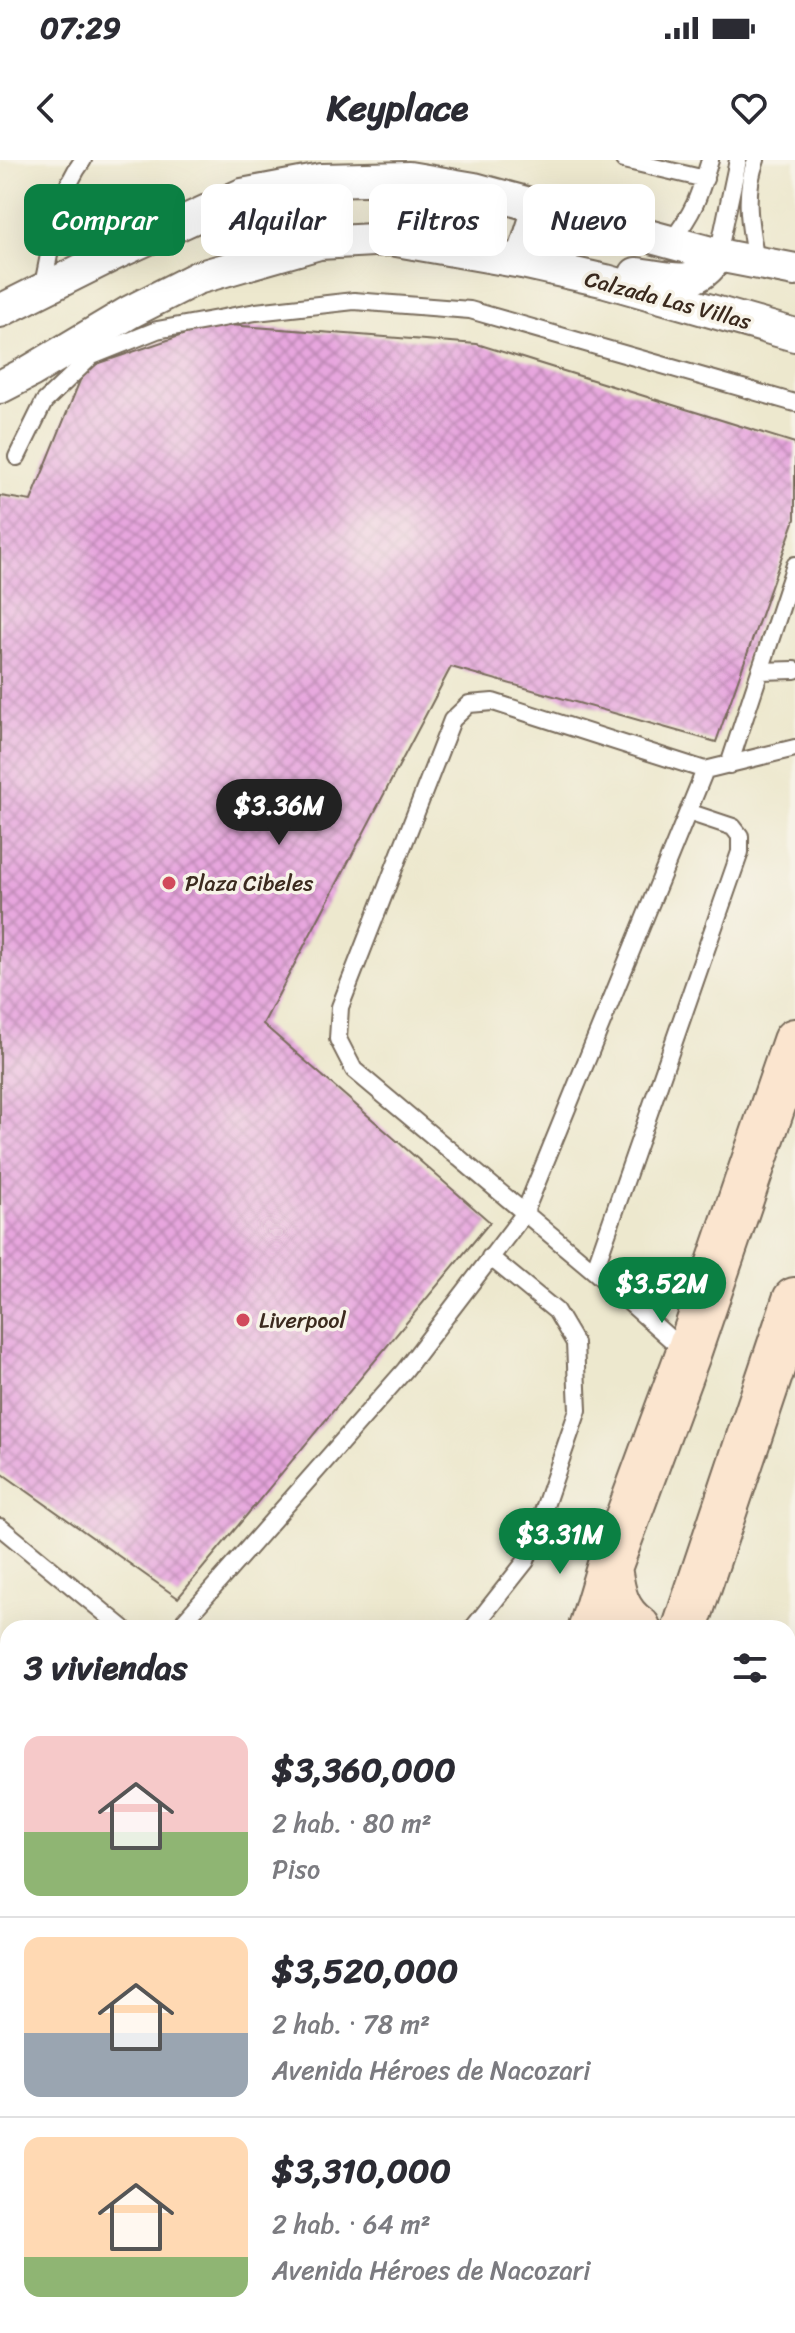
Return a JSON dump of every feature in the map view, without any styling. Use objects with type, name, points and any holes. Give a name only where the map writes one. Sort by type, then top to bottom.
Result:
[{"type":"main road","points":[[593,1620],[795,1041]]},
{"type":"main road","points":[[691,1620],[795,1300]]},
{"type":"main road","points":[[568,1620],[609,1568]]},
{"type":"main road","points":[[609,1568],[614,1599],[629,1620]]},
{"type":"street","points":[[0,311],[242,195],[322,180],[409,178],[523,201]]},
{"type":"street","points":[[655,237],[718,255],[795,270]]},
{"type":"street","name":"Calzada Las Villas","points":[[0,387],[130,312],[197,278],[319,243],[391,239],[522,262],[606,281],[795,335]]},
{"type":"street","points":[[606,281],[634,274],[692,280],[708,270],[718,255]]},
{"type":"street","points":[[522,262],[524,256]]},
{"type":"lane","points":[[42,289],[61,203],[70,177],[83,160]]},
{"type":"lane","points":[[624,160],[705,179]]},
{"type":"lane","points":[[671,241],[691,215],[701,195],[710,160]]},
{"type":"lane","points":[[718,255],[738,160]]},
{"type":"lane","points":[[756,160],[750,175],[748,210],[756,262]]},
{"type":"lane","points":[[17,457],[44,402],[92,356],[157,330],[256,312],[354,301],[470,310],[795,403]]},
{"type":"lane","points":[[729,765],[795,565]]},
{"type":"lane","points":[[760,671],[795,670]]},
{"type":"lane","points":[[688,1354],[354,1070],[338,1039],[340,1007],[452,720],[469,704],[493,702],[705,770],[795,748]]},
{"type":"lane","points":[[185,1620],[405,1370],[524,1214],[705,770]]},
{"type":"lane","points":[[594,1271],[740,852],[740,836],[733,827],[688,812]]},
{"type":"lane","points":[[479,1620],[526,1561],[578,1410],[575,1343],[556,1311],[490,1257]]},
{"type":"lane","points":[[0,1527],[113,1620]]},
{"type":"building","name":"Plaza Cibeles","points":[[215,324],[477,344],[795,443],[795,519],[716,742],[451,667],[263,1024],[490,1222],[178,1598],[0,1472],[0,496],[31,501],[85,368]]},
{"type":"place","name":"Plaza Cibeles","points":[[169,883]]},
{"type":"place","name":"Liverpool","points":[[243,1320]]}]
